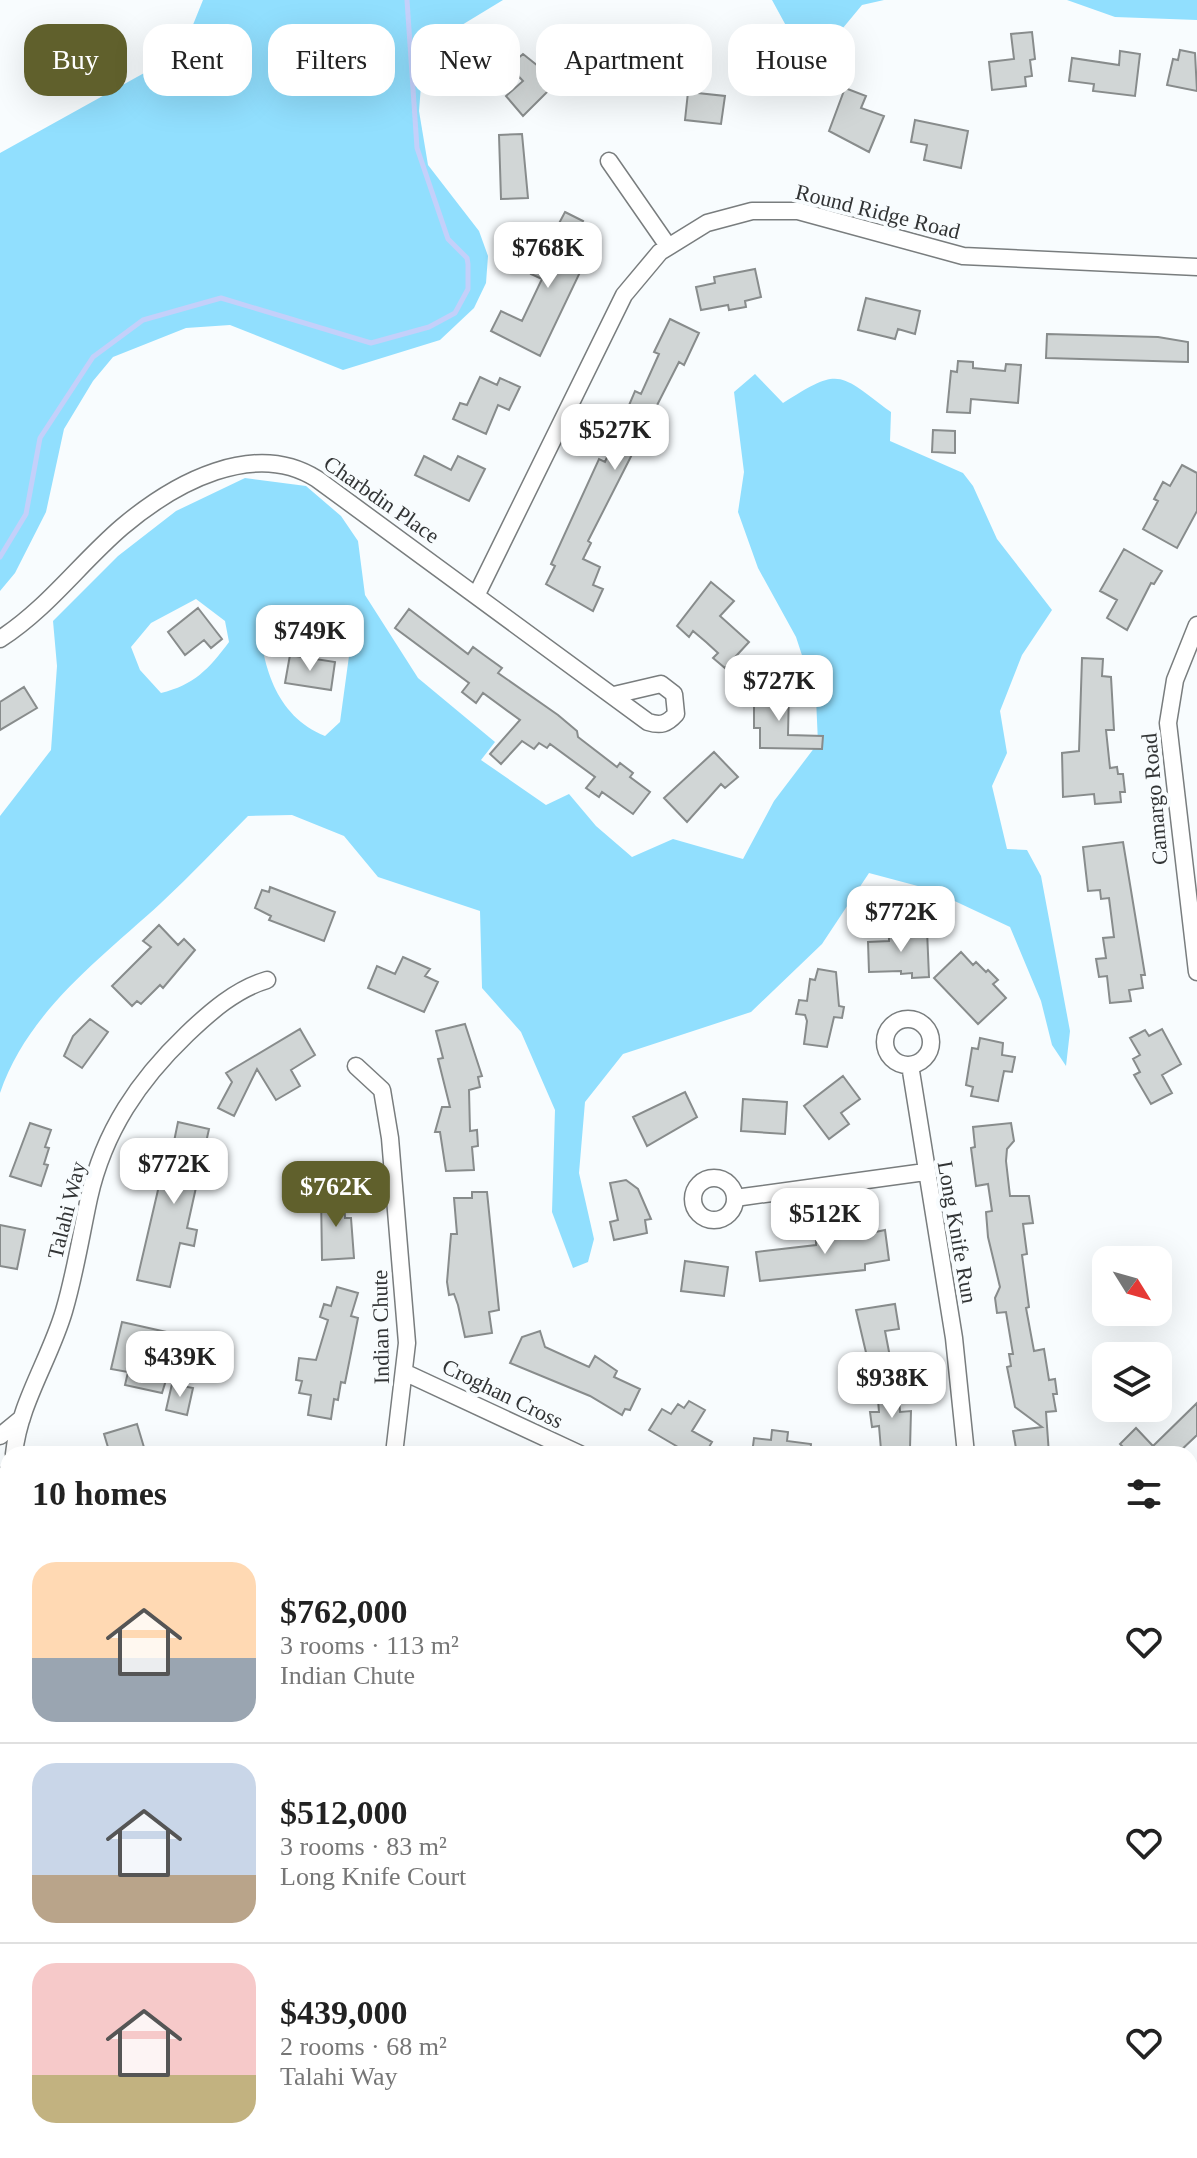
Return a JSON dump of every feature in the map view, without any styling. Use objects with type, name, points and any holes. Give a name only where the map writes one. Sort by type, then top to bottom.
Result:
[{"type":"street","points":[[609,161],[668,246]]},
{"type":"street","name":"Round Ridge Road","points":[[477,594],[624,295],[650,261],[668,246],[707,223],[776,209],[821,215],[932,250],[963,256],[1197,267]]},
{"type":"street","name":"Charbdin Place","points":[[0,639],[44,606],[114,534],[143,511],[200,478],[253,462],[279,462],[304,471],[614,695]]},
{"type":"street","name":"Camargo Road","points":[[1197,625],[1191,652],[1171,699],[1169,739],[1197,972]]},
{"type":"street","name":"Talahi Way","points":[[16,1446],[22,1418],[64,1313],[90,1194],[120,1116],[145,1076],[193,1029],[223,1003],[253,984],[267,980]]},
{"type":"street","name":"Long Knife Run","points":[[910,1065],[954,1338],[965,1446]]},
{"type":"street","name":"Indian Chute","points":[[356,1066],[382,1090],[385,1101],[404,1297],[406,1373],[395,1446]]},
{"type":"street","points":[[735,1198],[925,1172]]},
{"type":"street","name":"Croghan Cross","points":[[406,1373],[563,1446]]},
{"type":"street","name":"Talahi Way","points":[[0,1436],[22,1418]]},
{"type":"shaded area","points":[[203,0],[503,0],[464,24],[411,24],[411,96],[420,96],[419,111],[428,165],[479,231],[488,256],[486,283],[474,308],[440,340],[343,370],[230,325],[186,328],[113,357],[93,381],[64,429],[46,512],[15,573],[0,591],[0,153],[103,96],[127,96],[127,83],[143,74],[143,96],[252,96],[252,24],[193,24]]},
{"type":"shaded area","points":[[772,0],[884,0],[862,5],[846,24],[785,24]]},
{"type":"shaded area","points":[[1067,0],[1197,0],[1197,20],[1115,17]]},
{"type":"shaded area","points":[[755,374],[783,403],[829,379],[849,382],[860,389],[891,412],[890,441],[963,473],[973,486],[997,539],[1052,610],[1022,655],[1000,711],[1007,753],[992,786],[1007,849],[1027,850],[1041,876],[1070,1031],[1066,1066],[1052,1045],[1041,1001],[1010,927],[929,889],[869,873],[822,944],[751,1012],[623,1054],[585,1102],[579,1173],[594,1239],[588,1262],[573,1268],[552,1212],[555,1110],[521,1032],[482,988],[480,911],[378,877],[344,836],[292,815],[248,816],[172,892],[68,988],[28,1037],[0,1093],[0,816],[51,750],[57,666],[53,621],[118,556],[176,511],[245,478],[306,486],[341,516],[358,541],[365,595],[418,678],[495,742],[481,760],[546,805],[569,794],[596,826],[632,857],[673,839],[743,859],[774,801],[818,743],[816,698],[796,637],[758,568],[738,512],[744,472],[734,392]],"holes":[[[196,599],[225,621],[229,642],[200,675],[161,693],[140,670],[131,647],[151,623]],[[259,614],[299,620],[313,638],[349,656],[340,722],[325,736],[294,715],[274,686],[263,651]]]},
{"type":"building","points":[[1032,32],[1035,59],[1030,60],[1032,76],[1025,77],[1026,86],[992,90],[989,62],[1014,59],[1011,34]]},
{"type":"building","points":[[1180,50],[1195,53],[1197,91],[1167,85],[1173,59],[1178,60]]},
{"type":"building","points":[[1120,51],[1140,54],[1135,96],[1093,91],[1094,84],[1069,81],[1072,58],[1119,65]]},
{"type":"building","points":[[523,54],[536,64],[536,96],[543,96],[523,116],[506,96],[520,96],[520,84],[523,81],[520,78],[520,57]]},
{"type":"building","points":[[855,92],[866,96],[861,108],[884,116],[869,152],[829,131],[842,96],[855,96]]},
{"type":"building","points":[[688,96],[725,96],[721,124],[685,120]]},
{"type":"building","points":[[915,120],[968,131],[961,168],[924,160],[927,145],[911,142]]},
{"type":"building","points":[[522,134],[528,198],[501,199],[499,135]]},
{"type":"building","points":[[565,212],[583,221],[575,236],[593,245],[540,356],[491,331],[501,311],[522,321],[542,279],[531,274],[541,254],[549,257],[562,232],[556,229]]},
{"type":"building","points":[[755,269],[761,297],[745,301],[746,307],[729,310],[728,305],[701,310],[696,287],[715,283],[714,277]]},
{"type":"building","points":[[866,298],[920,311],[915,334],[898,329],[895,339],[858,330]]},
{"type":"building","points":[[670,319],[699,333],[684,365],[679,362],[588,541],[591,543],[583,559],[600,567],[593,585],[603,589],[593,611],[546,584],[555,566],[551,564],[599,459],[605,462],[635,391],[641,394],[659,354],[654,352]]},
{"type":"building","points":[[1047,334],[1158,337],[1188,342],[1188,362],[1046,358]]},
{"type":"building","points":[[958,361],[973,362],[973,368],[1005,371],[1006,364],[1021,365],[1018,403],[971,399],[970,413],[947,412],[951,371],[957,372]]},
{"type":"building","points":[[480,377],[497,385],[500,378],[520,387],[509,410],[498,405],[486,434],[453,419],[460,403],[467,405]]},
{"type":"building","points":[[933,430],[955,431],[955,453],[932,452]]},
{"type":"building","points":[[424,456],[451,470],[458,456],[485,469],[469,501],[415,475]]},
{"type":"building","points":[[1182,465],[1197,473],[1197,511],[1177,548],[1143,529],[1158,501],[1154,499],[1163,482],[1170,486]]},
{"type":"building","points":[[1124,549],[1162,571],[1154,584],[1151,583],[1127,630],[1107,618],[1117,600],[1100,591]]},
{"type":"building","points":[[711,582],[734,601],[720,616],[749,642],[725,668],[713,658],[718,653],[706,642],[693,631],[689,637],[677,626]]},
{"type":"building","points":[[198,608],[222,639],[211,648],[204,640],[185,655],[168,632]]},
{"type":"building","points":[[409,609],[468,654],[473,647],[502,668],[498,673],[558,715],[577,731],[578,737],[617,767],[620,763],[633,773],[630,777],[650,792],[633,814],[602,792],[599,797],[586,788],[595,777],[550,744],[547,748],[539,743],[534,749],[522,741],[501,764],[490,754],[520,720],[483,693],[476,703],[462,692],[469,683],[395,628]]},
{"type":"building","points":[[290,655],[335,662],[331,690],[285,683]]},
{"type":"building","points":[[1082,658],[1103,659],[1102,676],[1111,677],[1114,730],[1106,730],[1110,768],[1117,767],[1118,774],[1123,774],[1125,792],[1120,792],[1121,802],[1095,804],[1094,794],[1063,797],[1062,753],[1079,751]]},
{"type":"building","points":[[24,687],[37,708],[0,730],[0,702]]},
{"type":"building","points":[[761,688],[789,689],[788,735],[823,736],[822,749],[760,748],[760,728],[754,728],[754,706],[760,706]]},
{"type":"building","points":[[714,752],[738,777],[725,788],[721,784],[687,822],[664,798]]},
{"type":"building","points":[[1123,842],[1145,975],[1141,975],[1143,988],[1129,990],[1131,1001],[1110,1003],[1107,976],[1099,977],[1096,959],[1106,958],[1103,938],[1114,937],[1109,898],[1101,899],[1100,890],[1088,891],[1083,847]]},
{"type":"building","points":[[270,887],[335,912],[324,941],[269,920],[271,916],[255,908],[262,890],[269,892]]},
{"type":"building","points":[[159,925],[178,945],[184,939],[195,950],[163,988],[160,985],[141,1004],[137,1001],[132,1006],[112,986],[151,947],[143,941]]},
{"type":"building","points":[[927,930],[929,977],[912,978],[912,973],[901,974],[901,971],[869,972],[868,942],[889,941],[889,932]]},
{"type":"building","points":[[961,952],[973,965],[976,962],[998,980],[993,984],[1006,998],[978,1024],[934,978]]},
{"type":"building","points":[[403,957],[430,969],[425,976],[438,982],[424,1012],[368,988],[377,966],[395,974]]},
{"type":"building","points":[[818,969],[836,972],[839,1006],[844,1007],[842,1018],[834,1017],[827,1047],[804,1044],[807,1021],[805,1015],[796,1014],[799,1000],[807,1001],[810,979],[815,980]]},
{"type":"building","points":[[90,1019],[108,1032],[82,1068],[64,1056],[73,1036]]},
{"type":"building","points":[[465,1024],[482,1076],[478,1077],[480,1087],[469,1090],[470,1131],[477,1130],[478,1146],[472,1147],[474,1170],[446,1171],[440,1132],[435,1132],[442,1107],[450,1107],[438,1059],[443,1058],[436,1031]]},
{"type":"building","points":[[300,1029],[315,1055],[291,1070],[300,1086],[276,1100],[257,1069],[234,1116],[218,1108],[232,1082],[226,1073]]},
{"type":"building","points":[[1162,1029],[1181,1064],[1162,1075],[1172,1093],[1151,1104],[1134,1075],[1140,1072],[1133,1059],[1140,1055],[1130,1038],[1145,1030],[1149,1036]]},
{"type":"building","points":[[980,1038],[1003,1043],[1002,1055],[1015,1057],[1012,1072],[1004,1071],[998,1101],[971,1096],[973,1087],[966,1085],[972,1048],[978,1049]]},
{"type":"building","points":[[843,1076],[860,1099],[841,1113],[849,1124],[829,1139],[804,1106]]},
{"type":"building","points":[[685,1092],[697,1117],[647,1146],[633,1117]]},
{"type":"building","points":[[743,1099],[787,1102],[785,1134],[741,1131]]},
{"type":"building","points":[[178,1122],[209,1129],[187,1228],[197,1230],[194,1246],[180,1243],[170,1287],[137,1280],[165,1160],[170,1161]]},
{"type":"building","points":[[30,1123],[51,1130],[45,1147],[49,1148],[44,1164],[48,1165],[41,1186],[10,1176]]},
{"type":"building","points":[[1011,1123],[1014,1141],[1007,1149],[1006,1161],[1010,1196],[1029,1196],[1033,1223],[1023,1224],[1027,1254],[1022,1255],[1029,1307],[1026,1308],[1034,1351],[1044,1349],[1049,1380],[1055,1379],[1057,1394],[1053,1394],[1056,1411],[1046,1412],[1048,1446],[1016,1446],[1013,1431],[1042,1427],[1015,1407],[1007,1367],[1011,1366],[1009,1354],[1013,1354],[1006,1312],[997,1313],[995,1298],[1000,1287],[988,1237],[986,1212],[992,1211],[988,1184],[976,1186],[971,1148],[975,1147],[973,1127]]},
{"type":"building","points":[[626,1180],[638,1189],[651,1219],[645,1220],[647,1233],[614,1240],[610,1222],[618,1220],[610,1183]]},
{"type":"building","points":[[472,1192],[487,1192],[499,1310],[489,1312],[492,1333],[465,1337],[458,1305],[454,1294],[449,1295],[447,1282],[451,1234],[457,1234],[454,1198],[472,1198]]},
{"type":"building","points":[[344,1193],[345,1218],[351,1218],[354,1258],[322,1260],[321,1194]]},
{"type":"building","points":[[0,1225],[25,1230],[17,1269],[0,1266]]},
{"type":"building","points":[[852,1227],[852,1232],[866,1230],[866,1234],[885,1230],[889,1260],[865,1264],[865,1270],[760,1281],[756,1252],[816,1245],[816,1238],[826,1236],[825,1231]]},
{"type":"building","points":[[685,1261],[728,1267],[724,1296],[681,1291]]},
{"type":"building","points":[[337,1287],[358,1293],[351,1316],[358,1318],[345,1383],[341,1382],[338,1400],[334,1399],[331,1419],[308,1415],[311,1395],[299,1393],[302,1381],[296,1380],[299,1358],[316,1360],[328,1320],[320,1317],[324,1304],[331,1306]]},
{"type":"building","points":[[895,1304],[899,1329],[885,1331],[890,1357],[868,1361],[856,1310]]},
{"type":"building","points":[[122,1322],[180,1335],[162,1393],[125,1385],[128,1372],[111,1369]]},
{"type":"building","points":[[540,1331],[545,1347],[589,1367],[595,1356],[617,1371],[614,1377],[640,1389],[630,1410],[625,1409],[622,1415],[590,1396],[510,1363],[522,1337]]},
{"type":"building","points":[[172,1384],[193,1388],[187,1415],[166,1410]]},
{"type":"building","points":[[898,1386],[900,1412],[911,1411],[910,1446],[881,1446],[879,1426],[872,1427],[870,1412],[879,1412],[877,1388]]},
{"type":"building","points":[[689,1401],[705,1410],[692,1431],[712,1442],[710,1446],[676,1446],[649,1430],[662,1409],[671,1414],[678,1404],[684,1408]]},
{"type":"building","points":[[1197,1403],[1197,1435],[1185,1446],[1153,1446]]},
{"type":"building","points":[[137,1424],[144,1446],[108,1446],[104,1434]]},
{"type":"building","points":[[1136,1428],[1153,1446],[1120,1444]]},
{"type":"building","points":[[772,1430],[788,1432],[787,1441],[811,1446],[753,1446],[754,1438],[771,1440]]},
{"type":"waterway","points":[[0,557],[26,514],[40,438],[93,357],[143,320],[221,298],[371,343],[429,327],[455,313],[468,289],[468,264],[467,258],[448,239],[417,148],[407,0]]}]
